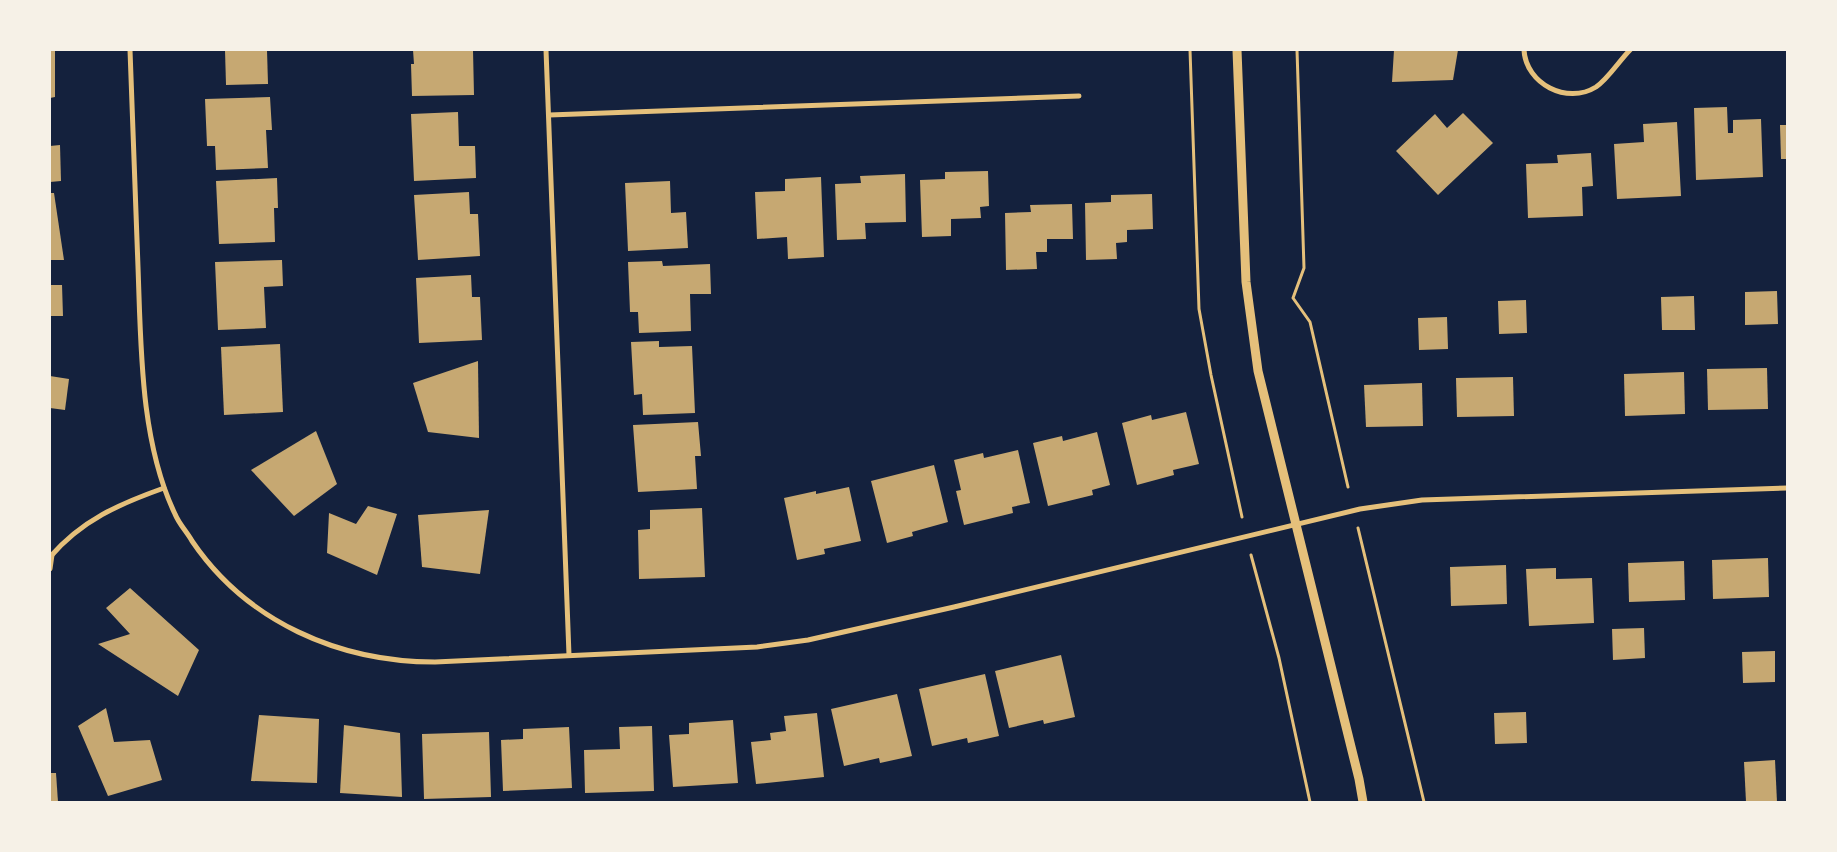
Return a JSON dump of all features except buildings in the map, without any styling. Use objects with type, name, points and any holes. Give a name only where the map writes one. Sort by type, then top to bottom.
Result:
[{"type":"street","points":[[130,50],[142,376],[164,488],[176,516],[204,558],[224,581],[270,617],[316,642],[355,654],[405,662],[696,652],[757,647],[808,640],[1360,509],[1422,500],[1787,488]]},
{"type":"street","points":[[546,50],[569,655]]},
{"type":"street","points":[[1237,50],[1246,282],[1258,371],[1359,779],[1362,802]]},
{"type":"street","points":[[1524,50],[1529,69],[1539,82],[1553,90],[1569,94],[1585,92],[1597,86],[1630,50]]},
{"type":"street","points":[[549,115],[1079,96]]},
{"type":"street","points":[[50,569],[51,556],[74,531],[94,518],[133,499],[164,488]]},
{"type":"path","points":[[1190,50],[1200,309],[1211,375],[1242,516]]},
{"type":"path","points":[[1297,50],[1304,268],[1293,298],[1310,322],[1348,487]]},
{"type":"path","points":[[1358,527],[1424,802]]},
{"type":"path","points":[[1251,553],[1279,658],[1310,802]]}]
